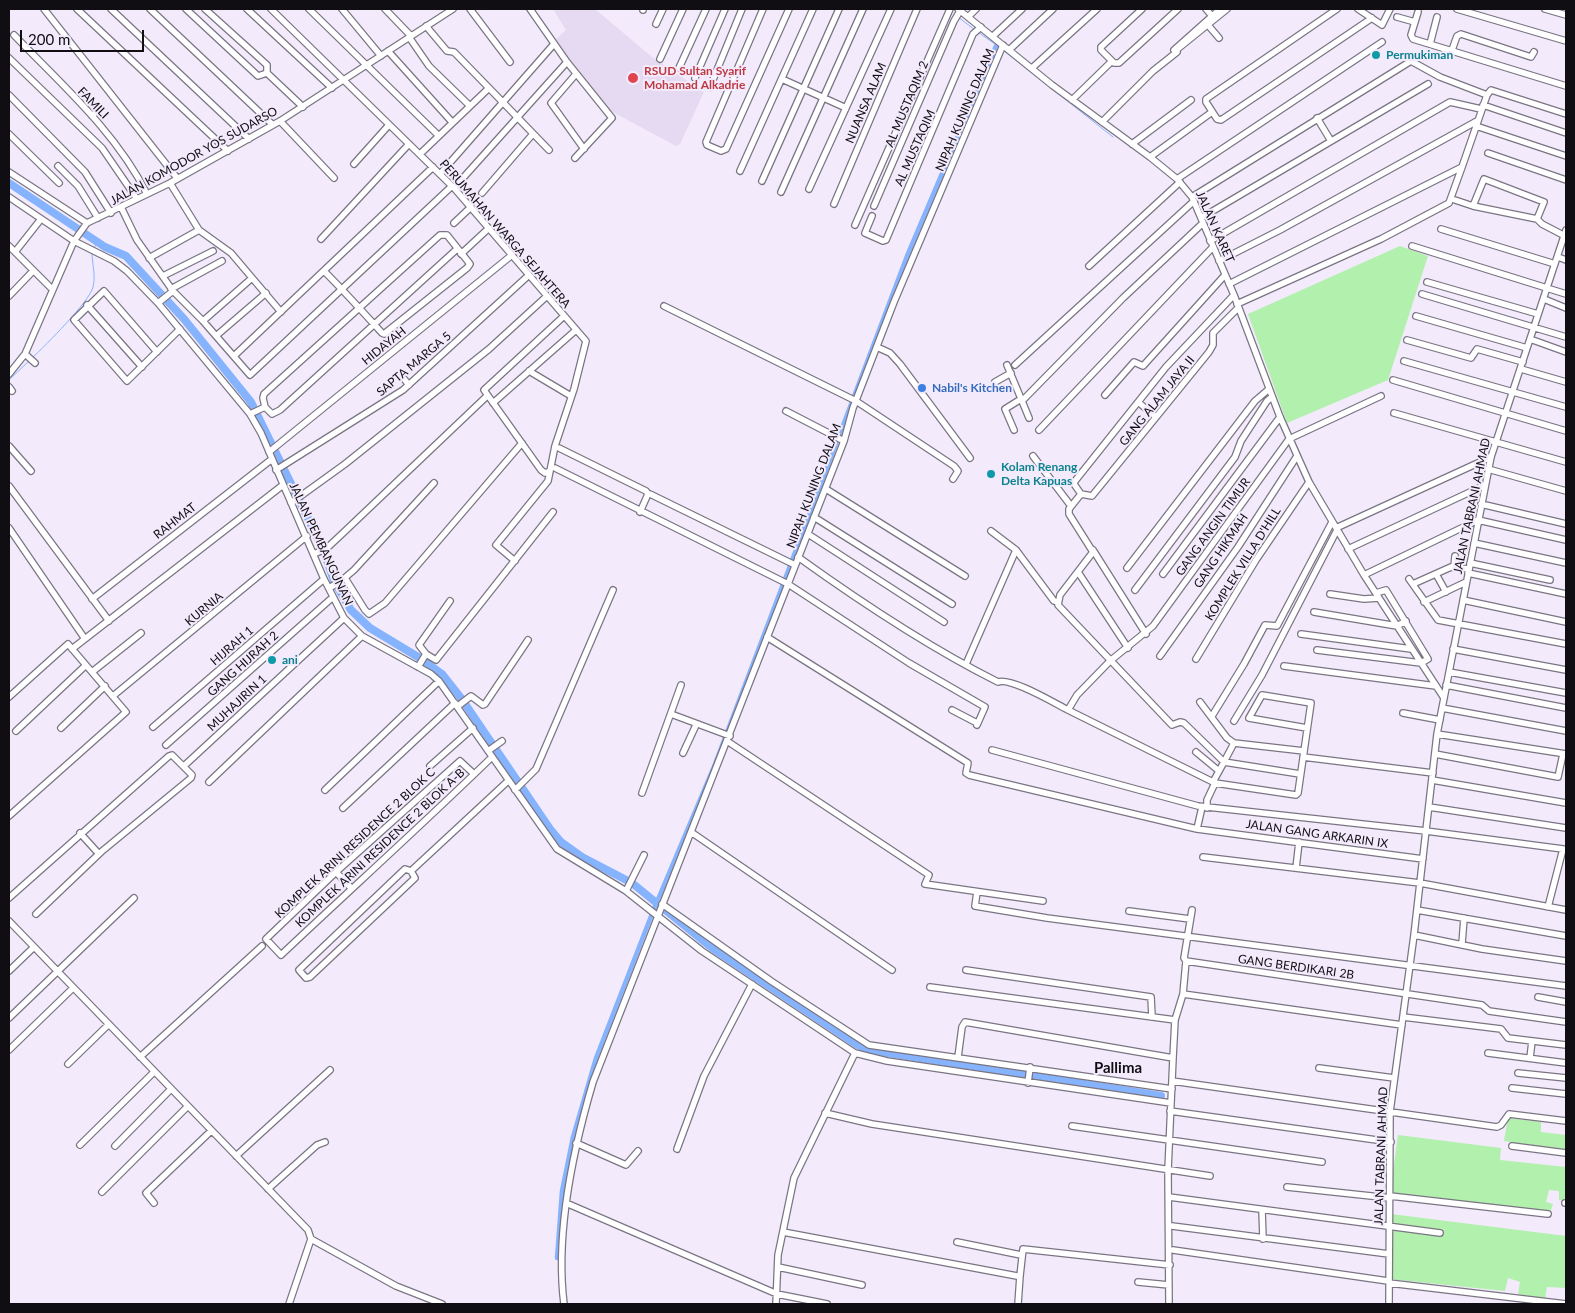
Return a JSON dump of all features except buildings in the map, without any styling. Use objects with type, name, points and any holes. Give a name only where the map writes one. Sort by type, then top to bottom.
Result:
[{"type":"street","points":[[44,9],[177,178]]},
{"type":"street","points":[[76,9],[228,151]]},
{"type":"street","points":[[111,9],[249,139]]},
{"type":"street","points":[[150,9],[272,125]]},
{"type":"street","points":[[186,9],[258,76],[267,73]]},
{"type":"street","points":[[205,9],[267,65],[267,73],[302,107]]},
{"type":"street","points":[[247,9],[332,88]]},
{"type":"street","name":"PERUMAHAN WARGA SEJAHTERA","points":[[271,9],[388,126],[453,187],[576,330],[586,344],[571,396]]},
{"type":"street","points":[[309,9],[438,135]]},
{"type":"street","points":[[342,9],[381,56]]},
{"type":"street","points":[[385,9],[410,37],[429,66],[470,106]]},
{"type":"street","name":"JALAN KOMODOR YOS SUDARSO","points":[[9,374],[30,359],[52,288],[76,238],[85,225],[170,183],[280,121],[344,82],[453,9]]},
{"type":"street","points":[[470,9],[510,62]]},
{"type":"street","points":[[530,9],[576,74],[612,118],[574,158]]},
{"type":"street","points":[[656,24],[663,9]]},
{"type":"street","points":[[660,59],[683,9]]},
{"type":"street","points":[[679,68],[706,9]]},
{"type":"street","points":[[695,78],[726,9]]},
{"type":"street","points":[[710,86],[741,10],[732,9]]},
{"type":"street","points":[[763,9],[706,142],[707,145],[721,151],[726,149],[789,9]]},
{"type":"street","points":[[740,170],[813,9]]},
{"type":"street","points":[[762,181],[839,9]]},
{"type":"street","points":[[781,192],[863,9]]},
{"type":"street","points":[[809,189],[891,9]]},
{"type":"street","name":"NUANSA ALAM","points":[[834,204],[917,9]]},
{"type":"street","points":[[968,17],[976,9]]},
{"type":"street","points":[[993,36],[1022,9]]},
{"type":"street","points":[[1009,50],[1053,9]]},
{"type":"street","points":[[1032,68],[1097,9]]},
{"type":"street","points":[[1142,9],[1101,47],[1101,50],[1112,61],[1119,63],[1178,9]]},
{"type":"street","points":[[1206,9],[1212,16]]},
{"type":"street","points":[[1177,52],[1174,48],[1220,9]]},
{"type":"street","points":[[1102,122],[1153,71],[1227,9]]},
{"type":"street","points":[[1336,9],[1206,99],[1217,119],[1221,120],[1372,18]]},
{"type":"street","points":[[1358,9],[1384,24],[1390,9]]},
{"type":"street","points":[[1457,9],[1566,41]]},
{"type":"street","points":[[1545,9],[1566,15]]},
{"type":"street","points":[[854,225],[949,10]]},
{"type":"street","name":"JALAN KARET","points":[[959,11],[993,36],[1002,48],[1009,50],[1072,100],[1150,157],[1179,181],[1193,199],[1212,248],[1230,284],[1272,398],[1309,482],[1364,575],[1444,698]]},
{"type":"street","name":"AL MUSTAQIM 2","points":[[874,206],[959,11]]},
{"type":"street","points":[[1418,12],[1412,37],[1566,86]]},
{"type":"street","points":[[1397,17],[1415,22]]},
{"type":"street","points":[[1430,44],[1437,17]]},
{"type":"street","points":[[1208,25],[1219,38]]},
{"type":"street","points":[[426,26],[447,51],[454,52],[532,135],[549,150]]},
{"type":"street","name":"AL MUSTAQIM","points":[[872,216],[865,233],[883,241],[886,240],[973,34],[981,28]]},
{"type":"street","points":[[1452,50],[1457,36],[1461,34],[1530,58],[1534,52]]},
{"type":"street","name":"FAMILI","points":[[14,35],[117,144],[136,171],[147,194]]},
{"type":"street","points":[[1089,266],[1179,181],[1382,42]]},
{"type":"street","points":[[440,174],[504,104],[525,75],[554,44]]},
{"type":"street","name":"NIPAH KUNING DALAM","points":[[564,1304],[562,1275],[566,1203],[576,1143],[593,1082],[655,914],[662,905],[727,736],[826,489],[854,400],[1002,48]]},
{"type":"street","points":[[388,51],[452,122]]},
{"type":"street","points":[[9,58],[102,148],[138,199]]},
{"type":"street","points":[[1072,100],[1112,61]]},
{"type":"street","points":[[1015,364],[1193,199],[1317,118],[1411,61],[1440,77],[1487,95]]},
{"type":"street","points":[[121,207],[149,258],[163,276],[171,291],[203,320],[250,375],[453,187],[518,118],[567,62]]},
{"type":"street","points":[[576,74],[551,103],[584,149]]},
{"type":"street","points":[[782,79],[846,108]]},
{"type":"street","points":[[1014,430],[1005,410],[1022,400],[1202,221],[1331,141],[1428,84]]},
{"type":"street","points":[[420,154],[489,88]]},
{"type":"street","points":[[1238,306],[1381,239],[1448,203],[1489,91],[1495,90],[1566,114]]},
{"type":"street","points":[[9,95],[85,172],[111,212]]},
{"type":"street","points":[[1132,144],[1191,100]]},
{"type":"street","points":[[1210,241],[1450,102],[1482,107],[1566,133]]},
{"type":"street","points":[[92,116],[99,109]]},
{"type":"street","points":[[1150,157],[1212,112]]},
{"type":"street","points":[[1317,118],[1331,141]]},
{"type":"street","points":[[280,121],[334,178]]},
{"type":"street","points":[[1219,261],[1477,123],[1566,156]]},
{"type":"street","points":[[354,164],[388,126]]},
{"type":"street","points":[[9,134],[59,183]]},
{"type":"street","points":[[482,193],[532,135]]},
{"type":"street","points":[[321,239],[409,144]]},
{"type":"street","points":[[1488,153],[1566,180]]},
{"type":"street","points":[[58,166],[78,186],[98,218]]},
{"type":"street","points":[[234,356],[433,167]]},
{"type":"street","points":[[1230,284],[1462,167]]},
{"type":"street","points":[[9,172],[85,225]]},
{"type":"street","points":[[1473,206],[1484,179],[1544,202],[1537,219]]},
{"type":"street","points":[[170,183],[199,230],[231,253],[281,312]]},
{"type":"street","name":"JALAN PEMBANGUNAN","points":[[9,197],[41,219],[76,238],[127,270],[160,302],[180,329],[252,413],[278,469],[283,485],[293,502],[316,554],[324,579],[331,587],[333,597],[344,618],[362,636],[419,665],[439,681],[558,849],[627,889],[702,951],[854,1053],[887,1062],[1171,1103]]},
{"type":"street","points":[[1455,200],[1473,206],[1537,219],[1542,224],[1565,233]]},
{"type":"street","points":[[454,223],[471,206]]},
{"type":"street","points":[[15,252],[41,219]]},
{"type":"street","points":[[324,271],[343,290],[359,309],[374,324],[382,333],[385,333],[468,268],[470,264],[459,251],[447,235],[440,234],[359,309],[264,394],[262,398],[264,408],[272,414],[280,410],[374,324],[459,251],[489,228]]},
{"type":"street","points":[[1441,229],[1556,264]]},
{"type":"street","points":[[149,258],[199,230]]},
{"type":"street","name":"JALAN TABRANI AHMAD","points":[[1389,1304],[1390,1112],[1430,807],[1437,734],[1491,456],[1565,233]]},
{"type":"street","points":[[1412,246],[1566,294]]},
{"type":"street","points":[[9,247],[52,288]]},
{"type":"street","points":[[1039,430],[1181,278],[1212,248]]},
{"type":"street","points":[[163,276],[213,251]]},
{"type":"street","name":"HIDAYAH","points":[[270,451],[512,256]]},
{"type":"street","points":[[1558,257],[1566,260]]},
{"type":"street","points":[[160,302],[171,291],[222,261]]},
{"type":"street","points":[[9,296],[33,271]]},
{"type":"street","points":[[1105,394],[1134,362],[1143,366],[1226,274]]},
{"type":"street","name":"SAPTA MARGA 5","points":[[278,469],[359,420],[409,385],[530,275]]},
{"type":"street","points":[[203,320],[252,278]]},
{"type":"street","points":[[1427,282],[1538,314]]},
{"type":"street","points":[[157,352],[105,292],[102,292],[87,305],[75,321],[127,381],[142,367],[157,352],[180,329]]},
{"type":"street","points":[[216,336],[266,293]]},
{"type":"street","points":[[1422,294],[1534,326],[1566,338]]},
{"type":"street","points":[[1146,634],[1069,514],[1071,506],[1081,494],[1074,481],[1166,367],[1234,295]]},
{"type":"street","points":[[293,502],[490,349],[547,296]]},
{"type":"street","points":[[1544,299],[1566,308]]},
{"type":"street","points":[[87,305],[142,367]]},
{"type":"street","points":[[664,306],[854,400],[954,466],[958,471],[953,479]]},
{"type":"street","name":"GANG ALAM JAYA II","points":[[1081,494],[1092,496],[1209,352],[1213,345],[1213,333],[1238,306]]},
{"type":"street","points":[[564,316],[485,387],[487,396],[541,470],[545,473],[552,470],[787,584],[909,663],[985,707],[977,724],[952,710]]},
{"type":"street","points":[[1416,316],[1527,348]]},
{"type":"street","points":[[493,403],[576,330]]},
{"type":"street","points":[[1530,339],[1566,352]]},
{"type":"street","points":[[1407,340],[1472,358],[1477,349],[1523,362]]},
{"type":"street","points":[[876,347],[890,353],[900,364],[970,458]]},
{"type":"street","points":[[1404,361],[1566,407]]},
{"type":"street","points":[[1007,365],[1029,418]]},
{"type":"street","points":[[1521,369],[1566,382]]},
{"type":"street","points":[[515,561],[496,545],[548,481],[552,470],[555,446],[571,396],[529,371]]},
{"type":"street","points":[[995,382],[1010,373]]},
{"type":"street","points":[[400,374],[409,385]]},
{"type":"street","points":[[1393,380],[1566,431]]},
{"type":"street","points":[[1127,568],[1255,400],[1269,389]]},
{"type":"street","points":[[316,554],[327,548],[487,396]]},
{"type":"street","points":[[1289,439],[1381,396]]},
{"type":"street","points":[[1135,590],[1235,457],[1241,440],[1267,401],[1272,398]]},
{"type":"street","points":[[1138,402],[1156,417]]},
{"type":"street","points":[[252,413],[264,408]]},
{"type":"street","points":[[786,411],[840,440]]},
{"type":"street","points":[[1394,413],[1566,462]]},
{"type":"street","points":[[1163,574],[1280,417]]},
{"type":"street","name":"GANG ANGIN TIMUR","points":[[1068,710],[1078,695],[1110,661],[1146,634],[1153,626],[1289,439]]},
{"type":"street","points":[[343,580],[365,610],[369,614],[373,613],[385,603],[522,442]]},
{"type":"street","points":[[9,446],[32,470]]},
{"type":"street","points":[[559,448],[646,491],[648,494],[640,512]]},
{"type":"street","points":[[1033,456],[1071,506]]},
{"type":"street","name":"GANG HIKMAH","points":[[1160,656],[1238,546],[1297,456]]},
{"type":"street","points":[[1234,721],[1262,675],[1336,529],[1491,456]]},
{"type":"street","name":"RAHMAT","points":[[92,598],[272,459]]},
{"type":"street","points":[[1488,469],[1566,491]]},
{"type":"street","name":"KOMPLEK VILLA D'HILL","points":[[1196,659],[1256,560],[1309,482]]},
{"type":"street","points":[[331,587],[343,580],[434,483]]},
{"type":"street","points":[[72,649],[283,485]]},
{"type":"street","points":[[1348,549],[1485,485]]},
{"type":"street","points":[[9,486],[109,621]]},
{"type":"street","points":[[826,489],[965,576]]},
{"type":"street","points":[[650,494],[795,564]]},
{"type":"street","points":[[1481,504],[1566,524]]},
{"type":"street","points":[[450,601],[419,646],[425,655],[436,660],[553,512]]},
{"type":"street","points":[[814,517],[952,604]]},
{"type":"street","points":[[1364,575],[1478,520],[1566,540]]},
{"type":"street","points":[[1212,716],[1244,664],[1265,624],[1276,626],[1332,522]]},
{"type":"street","points":[[9,528],[85,639]]},
{"type":"street","points":[[990,531],[1016,550],[1054,601],[1058,602],[1110,661],[1172,725],[1180,722],[1184,723],[1224,762],[1300,774]]},
{"type":"street","points":[[808,534],[944,622]]},
{"type":"street","name":"KURNIA","points":[[113,696],[307,536]]},
{"type":"street","points":[[1474,543],[1566,563]]},
{"type":"street","points":[[966,664],[1016,550]]},
{"type":"street","points":[[1058,602],[1063,590],[1093,550]]},
{"type":"street","points":[[1454,556],[1454,566]]},
{"type":"street","points":[[798,557],[910,633],[998,682],[1003,680],[1012,683],[1214,782],[1296,795],[1307,728],[1309,702],[1262,695],[1249,718],[1307,728]]},
{"type":"street","points":[[1550,580],[1454,566],[1411,582],[1438,620],[1566,644]]},
{"type":"street","points":[[1469,568],[1566,594]]},
{"type":"street","points":[[1078,572],[1128,648]]},
{"type":"street","points":[[1436,574],[1446,592]]},
{"type":"street","name":"HIJRAH 1","points":[[153,727],[324,579]]},
{"type":"street","points":[[1424,602],[1466,582]]},
{"type":"street","points":[[516,789],[536,769],[613,590]]},
{"type":"street","points":[[1317,650],[1421,663],[1429,658],[1385,590],[1378,596],[1364,599],[1330,594]]},
{"type":"street","name":"GANG HIJRAH 2","points":[[166,745],[333,597]]},
{"type":"street","points":[[1463,600],[1566,622]]},
{"type":"street","points":[[1314,612],[1397,626],[1406,622]]},
{"type":"street","name":"MUHAJIRIN 1","points":[[185,764],[344,618]]},
{"type":"street","points":[[92,672],[141,633]]},
{"type":"street","points":[[1301,634],[1412,648]]},
{"type":"street","points":[[209,782],[362,636]]},
{"type":"street","name":"JALAN GANG ARKARIN IX","points":[[767,637],[966,762],[966,773],[969,775],[1197,829],[1423,859]]},
{"type":"street","points":[[1407,642],[1416,637]]},
{"type":"street","points":[[343,808],[457,705],[471,696],[483,706],[528,640]]},
{"type":"street","points":[[9,698],[68,644],[85,666],[124,708],[125,713],[9,816]]},
{"type":"street","points":[[1452,649],[1566,670]]},
{"type":"street","points":[[419,665],[425,655]]},
{"type":"street","points":[[16,731],[85,666]]},
{"type":"street","points":[[1284,666],[1436,686]]},
{"type":"street","points":[[1449,672],[1566,693]]},
{"type":"street","points":[[325,790],[439,681]]},
{"type":"street","points":[[642,793],[681,685]]},
{"type":"street","points":[[61,728],[105,686]]},
{"type":"street","points":[[1446,686],[1566,708]]},
{"type":"street","points":[[1200,702],[1227,738],[1234,743],[1433,777],[1566,803]]},
{"type":"street","points":[[1442,708],[1566,731]]},
{"type":"street","points":[[1403,713],[1440,720]]},
{"type":"street","points":[[670,714],[696,724],[701,724],[727,736],[925,872],[929,875],[925,884],[1043,900]]},
{"type":"street","points":[[683,753],[696,724]]},
{"type":"street","points":[[430,766],[473,728]]},
{"type":"street","points":[[1435,754],[1558,777],[1565,754],[1437,734]]},
{"type":"street","name":"KOMPLEK ARINI RESIDENCE 2 BLOK A-B","points":[[280,954],[474,774],[489,753],[502,741]]},
{"type":"street","points":[[1197,829],[1214,782],[1234,743]]},
{"type":"street","points":[[992,750],[1204,807],[1426,831],[1563,849],[1548,907]]},
{"type":"street","points":[[1196,752],[1219,771]]},
{"type":"street","points":[[9,898],[169,756],[172,755],[185,764],[192,775],[191,778],[99,854],[36,914]]},
{"type":"street","name":"KOMPLEK ARINI RESIDENCE 2 BLOK C","points":[[280,954],[266,940],[336,872],[460,761],[474,774]]},
{"type":"street","points":[[411,871],[508,781]]},
{"type":"street","points":[[1430,807],[1566,828]]},
{"type":"street","points":[[691,832],[892,970]]},
{"type":"street","points":[[80,833],[99,854]]},
{"type":"street","points":[[1296,868],[1299,842]]},
{"type":"street","points":[[627,889],[644,855]]},
{"type":"street","points":[[1203,857],[1420,883],[1566,910]]},
{"type":"street","points":[[405,868],[411,871],[415,878],[310,977],[306,978],[298,969],[405,868]]},
{"type":"street","points":[[336,872],[352,888]]},
{"type":"street","points":[[977,892],[975,906],[1187,937],[1566,986]]},
{"type":"street","points":[[9,1018],[134,898]]},
{"type":"street","points":[[662,905],[869,1045],[1172,1089]]},
{"type":"street","points":[[1169,1304],[1168,1170],[1175,1020],[1183,994],[1187,937],[1192,910]]},
{"type":"street","points":[[1417,910],[1566,936]]},
{"type":"street","points":[[1129,911],[1190,920]]},
{"type":"street","points":[[1462,944],[1464,918]]},
{"type":"street","points":[[10,923],[308,1230],[311,1239],[289,1304]]},
{"type":"street","points":[[1414,935],[1566,961]]},
{"type":"street","points":[[140,1057],[262,946]]},
{"type":"street","points":[[9,971],[34,947]]},
{"type":"street","name":"GANG BERDIKARI 2B","points":[[1185,960],[1482,1005],[1489,1011],[1566,1022]]},
{"type":"street","points":[[966,970],[1151,997],[1152,1017]]},
{"type":"street","points":[[677,1149],[704,1076],[752,984]]},
{"type":"street","points":[[930,986],[1175,1020]]},
{"type":"street","points":[[9,1050],[73,988]]},
{"type":"street","points":[[1183,994],[1402,1024]]},
{"type":"street","points":[[1538,997],[1566,1002]]},
{"type":"street","points":[[1403,1017],[1501,1029],[1508,1038],[1566,1045]]},
{"type":"street","points":[[958,1057],[962,1027],[965,1022],[1173,1058]]},
{"type":"street","points":[[68,1064],[108,1025]]},
{"type":"street","points":[[1530,1058],[1532,1041]]},
{"type":"street","points":[[776,1304],[778,1267],[783,1232],[794,1178],[854,1053]]},
{"type":"street","points":[[1488,1054],[1566,1063]]},
{"type":"street","points":[[1028,1083],[1030,1067]]},
{"type":"street","points":[[1318,1068],[1394,1078]]},
{"type":"street","points":[[236,1156],[330,1070]]},
{"type":"street","points":[[80,1145],[154,1072]]},
{"type":"street","points":[[1518,1073],[1566,1078]]},
{"type":"street","points":[[1172,1081],[1496,1127],[1501,1125],[1509,1114],[1566,1121]]},
{"type":"street","points":[[1512,1088],[1566,1094]]},
{"type":"street","points":[[115,1146],[171,1089]]},
{"type":"street","points":[[102,1192],[188,1106]]},
{"type":"street","points":[[1170,1111],[1391,1142]]},
{"type":"street","points":[[825,1113],[872,1124],[1210,1176]]},
{"type":"street","points":[[1072,1126],[1170,1142],[1322,1162]]},
{"type":"street","points":[[154,1203],[146,1193],[211,1131]]},
{"type":"street","points":[[268,1189],[317,1145],[325,1142]]},
{"type":"street","points":[[576,1143],[626,1165],[638,1151]]},
{"type":"street","points":[[1512,1146],[1566,1153]]},
{"type":"street","points":[[1287,1187],[1548,1214]]},
{"type":"street","points":[[1169,1197],[1388,1228],[1440,1233]]},
{"type":"street","points":[[566,1203],[777,1294],[826,1304]]},
{"type":"street","points":[[1262,1210],[1263,1239]]},
{"type":"street","points":[[1172,1226],[1388,1254]]},
{"type":"street","points":[[783,1232],[1020,1276]]},
{"type":"street","points":[[311,1239],[396,1286],[442,1304]]},
{"type":"street","points":[[958,1242],[1021,1255]]},
{"type":"street","points":[[1018,1304],[1022,1250],[1170,1265]]},
{"type":"street","points":[[1173,1250],[1389,1282],[1566,1304]]},
{"type":"street","points":[[778,1267],[862,1285]]},
{"type":"street","points":[[1138,1282],[1169,1286]]},
{"type":"shaded area","name":"RSUD Sultan Syarif Mohamad Alkadrie","points":[[553,9],[595,9],[652,57],[704,92],[680,144],[676,146],[609,110],[555,40],[566,30]]},
{"type":"green space","points":[[1400,246],[1428,256],[1388,380],[1287,423],[1248,314]]},
{"type":"green space","points":[[1508,1118],[1541,1122],[1541,1132],[1566,1135],[1566,1150],[1504,1141]]},
{"type":"green space","points":[[1398,1135],[1501,1148],[1500,1160],[1566,1167],[1566,1201],[1559,1200],[1559,1191],[1549,1190],[1546,1202],[1553,1204],[1550,1213],[1390,1194]]},
{"type":"green space","points":[[1391,1214],[1566,1236],[1566,1288],[1547,1287],[1545,1299],[1518,1294],[1520,1282],[1508,1278],[1505,1291],[1389,1279]]},
{"type":"waterway","points":[[1386,24],[1391,13]]},
{"type":"waterway","points":[[958,17],[975,30]]},
{"type":"waterway","points":[[978,32],[999,47]]},
{"type":"waterway","points":[[557,1258],[562,1191],[573,1137],[596,1058],[653,911],[715,764],[907,256],[996,46]]},
{"type":"waterway","points":[[1004,51],[1113,137]]},
{"type":"waterway","points":[[9,183],[105,247],[126,256],[184,319],[251,402],[323,549],[334,581],[351,610],[370,628],[442,674],[461,698],[550,829],[561,842],[582,857],[632,883],[712,948],[856,1044],[869,1050],[1161,1096]]},
{"type":"waterway","points":[[93,249],[98,242]]},
{"type":"waterway","points":[[33,357],[66,323],[90,294],[94,278],[92,253]]},
{"type":"waterway","points":[[9,380],[30,360]]},
{"type":"place","name":"Permukiman","points":[[1376,55]]},
{"type":"place","name":"RSUD Sultan Syarif Mohamad Alkadrie","points":[[633,78]]},
{"type":"place","name":"Nabil's Kitchen","points":[[922,388]]},
{"type":"place","name":"Kolam Renang Delta Kapuas","points":[[991,474]]},
{"type":"place","name":"ani","points":[[272,660]]},
{"type":"district","name":"Pallima","points":[[1118,1068]]}]
